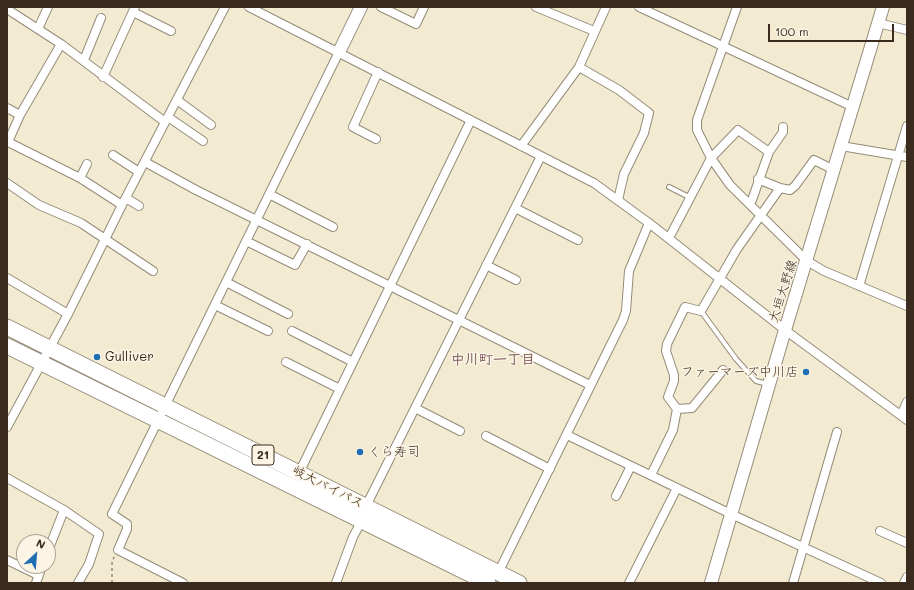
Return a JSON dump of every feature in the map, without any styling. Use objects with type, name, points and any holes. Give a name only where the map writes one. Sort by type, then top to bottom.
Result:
[{"type":"highway","name":"岐大バイパス","points":[[7,327],[299,473],[364,513]]},
{"type":"highway","name":"岐大バイパス","points":[[7,346],[158,419],[364,513],[493,578],[519,583]]},
{"type":"main road","name":"大垣大野線","points":[[711,583],[785,330],[883,7]]},
{"type":"main road","points":[[339,52],[358,8]]},
{"type":"street","points":[[38,29],[48,7]]},
{"type":"street","points":[[7,427],[68,314],[122,205],[225,7]]},
{"type":"street","points":[[249,7],[594,183],[649,222],[785,330],[904,417],[907,402]]},
{"type":"street","points":[[381,7],[416,24],[424,7]]},
{"type":"street","points":[[536,7],[594,31]]},
{"type":"street","points":[[521,146],[579,67],[606,7]]},
{"type":"street","points":[[639,7],[853,107]]},
{"type":"street","points":[[737,7],[697,120],[697,130],[711,158],[730,184],[760,216],[788,240],[807,261],[824,271],[907,306]]},
{"type":"street","points":[[7,9],[84,60],[103,77],[167,120],[203,141]]},
{"type":"street","points":[[103,77],[134,10],[171,31]]},
{"type":"street","points":[[84,60],[101,18]]},
{"type":"street","points":[[878,22],[907,30]]},
{"type":"street","points":[[61,44],[20,115],[8,144],[80,178],[122,205]]},
{"type":"street","points":[[183,583],[118,550],[127,530],[127,524],[112,514],[339,52]]},
{"type":"street","points":[[579,67],[619,90],[648,113],[644,133],[624,174],[618,200]]},
{"type":"street","points":[[376,139],[353,127],[378,72]]},
{"type":"street","points":[[177,100],[211,125]]},
{"type":"street","points":[[7,108],[20,115]]},
{"type":"street","points":[[299,473],[471,120]]},
{"type":"street","points":[[859,286],[907,126]]},
{"type":"street","points":[[749,204],[752,200],[768,152],[783,132],[783,127]]},
{"type":"street","points":[[669,238],[689,197],[711,158],[738,130],[768,152]]},
{"type":"street","points":[[841,146],[907,157]]},
{"type":"street","points":[[113,155],[139,172]]},
{"type":"street","points":[[336,583],[353,536],[540,156]]},
{"type":"street","points":[[758,179],[780,188],[790,190],[796,186],[814,160],[834,170]]},
{"type":"street","points":[[145,162],[257,220],[590,385]]},
{"type":"street","points":[[80,178],[87,164]]},
{"type":"street","points":[[7,183],[40,204],[81,223],[153,271]]},
{"type":"street","points":[[651,475],[673,430],[677,409],[668,397],[674,381],[674,375],[666,351],[667,344],[685,307],[701,311],[760,216],[780,188]]},
{"type":"street","points":[[269,194],[333,227]]},
{"type":"street","points":[[126,198],[139,206]]},
{"type":"street","points":[[514,208],[578,240]]},
{"type":"street","points":[[493,578],[550,469],[623,320],[626,311],[628,271],[649,222]]},
{"type":"street","points":[[246,241],[295,265],[307,244]]},
{"type":"street","points":[[486,265],[516,280]]},
{"type":"street","points":[[7,278],[68,314]]},
{"type":"street","points":[[226,282],[288,314]]},
{"type":"street","points":[[215,304],[268,331]]},
{"type":"street","points":[[292,330],[353,362]]},
{"type":"street","points":[[286,362],[340,389]]},
{"type":"street","points":[[677,409],[692,408],[723,370]]},
{"type":"street","points":[[415,408],[460,431]]},
{"type":"street","points":[[793,583],[837,432]]},
{"type":"street","points":[[567,435],[731,514],[881,583]]},
{"type":"street","points":[[486,436],[550,469]]},
{"type":"street","points":[[616,496],[631,466]]},
{"type":"street","points":[[7,478],[64,510],[99,534],[89,564],[78,583]]},
{"type":"street","points":[[629,583],[677,488]]},
{"type":"street","points":[[55,534],[64,510]]},
{"type":"street","points":[[880,530],[907,544]]},
{"type":"street","points":[[7,560],[37,579]]},
{"type":"street","points":[[904,583],[907,577]]},
{"type":"lane","points":[[669,187],[689,197]]},
{"type":"lane","points":[[701,311],[736,359],[756,381],[769,385]]},
{"type":"path","points":[[112,583],[112,563],[118,550]]},
{"type":"place","name":"Gulliver","points":[[97,357]]},
{"type":"place","name":"ファーマーズ中川店","points":[[806,372]]},
{"type":"place","name":"くら寿司","points":[[360,452]]},
{"type":"district","name":"中川町一丁目","points":[[493,360]]}]
